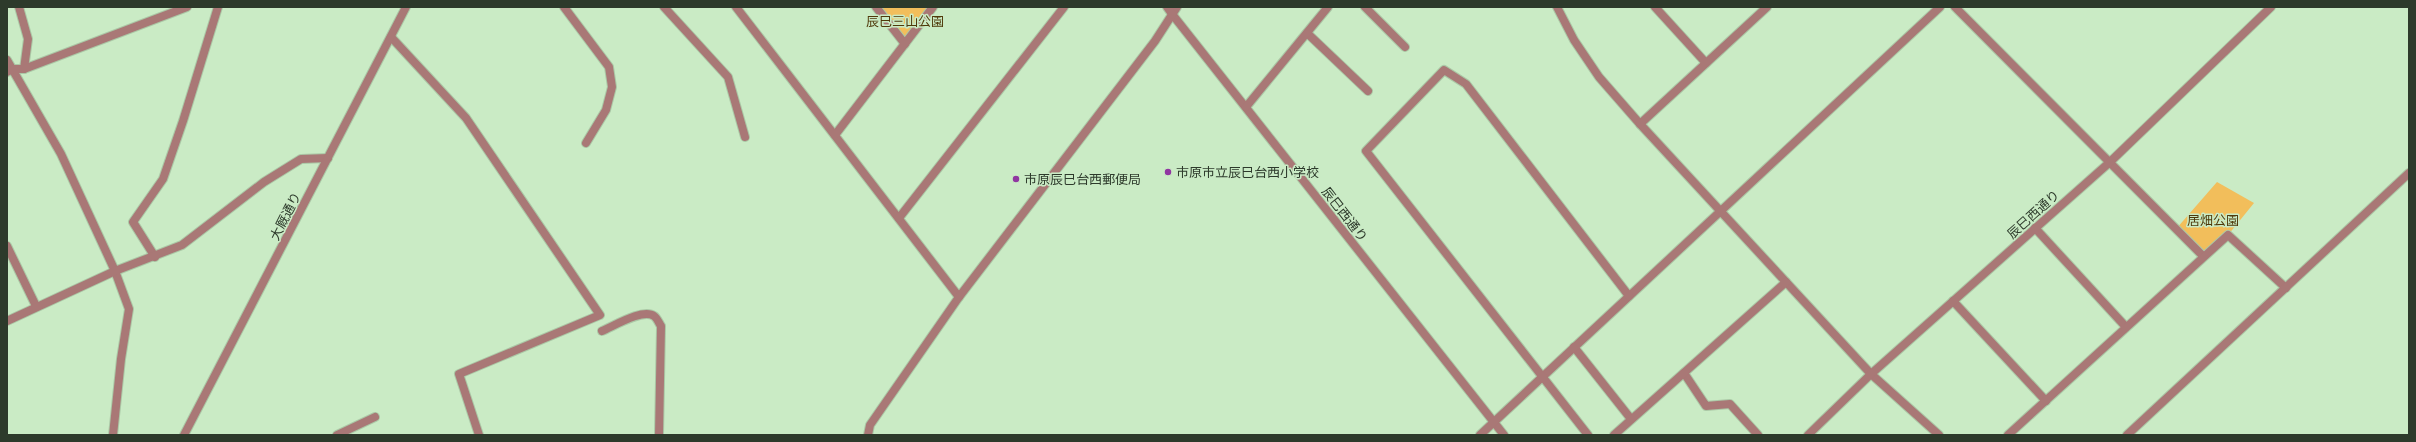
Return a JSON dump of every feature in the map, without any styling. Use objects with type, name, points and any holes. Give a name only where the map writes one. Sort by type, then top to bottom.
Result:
[{"type":"street","points":[[19,7],[28,39],[24,69]]},
{"type":"street","points":[[10,70],[24,69],[188,7]]},
{"type":"street","points":[[155,257],[133,222],[163,179],[183,121],[218,7]]},
{"type":"street","name":"大厩通り","points":[[184,435],[406,7]]},
{"type":"street","points":[[564,7],[609,67],[612,87],[606,110],[586,143]]},
{"type":"street","points":[[664,7],[682,24],[728,77],[745,136]]},
{"type":"street","points":[[736,7],[836,135],[959,297]]},
{"type":"street","points":[[876,7],[905,44]]},
{"type":"street","points":[[836,135],[933,7]]},
{"type":"street","points":[[899,218],[1064,7]]},
{"type":"street","points":[[1246,107],[1328,7]]},
{"type":"street","points":[[1365,7],[1405,47]]},
{"type":"street","points":[[1557,7],[1574,40],[1598,77],[1871,374],[1939,435]]},
{"type":"street","points":[[1654,7],[1706,63]]},
{"type":"street","points":[[1640,124],[1767,7]]},
{"type":"street","points":[[1480,435],[1940,7]]},
{"type":"street","points":[[1955,7],[2203,256]]},
{"type":"street","name":"辰巳西通り","points":[[1808,435],[1871,374],[2110,162],[2271,7]]},
{"type":"street","points":[[868,435],[870,425],[959,297],[1155,41],[1172,9]]},
{"type":"street","name":"辰巳西通り","points":[[1172,9],[1246,107],[1504,435]]},
{"type":"street","points":[[1307,33],[1368,91]]},
{"type":"street","points":[[391,37],[466,118],[600,315],[459,374],[479,435]]},
{"type":"street","points":[[7,60],[10,70],[61,154],[115,271],[129,309],[121,359],[113,435]]},
{"type":"street","points":[[1588,435],[1366,151],[1444,70],[1466,84],[1629,296]]},
{"type":"street","points":[[7,321],[36,306],[115,271],[155,257],[182,245],[264,182],[301,159],[328,158]]},
{"type":"street","points":[[2127,435],[2409,173]]},
{"type":"street","points":[[2036,228],[2126,327]]},
{"type":"street","points":[[2008,435],[2203,256],[2228,235],[2286,288]]},
{"type":"street","points":[[7,246],[36,306]]},
{"type":"street","points":[[1614,435],[1786,282]]},
{"type":"street","points":[[1954,301],[2046,401]]},
{"type":"street","points":[[602,331],[640,314],[653,314],[657,318],[661,326],[659,435]]},
{"type":"street","points":[[1574,347],[1632,420]]},
{"type":"street","points":[[1684,373],[1706,406],[1730,404],[1758,435]]},
{"type":"street","points":[[337,435],[375,417]]},
{"type":"green space","name":"辰巳三山公園","points":[[876,7],[933,7],[905,44]]},
{"type":"green space","name":"居畑公園","points":[[2217,182],[2254,203],[2228,235],[2203,256],[2176,229]]},
{"type":"place","name":"市原市立辰巳台西小学校","points":[[1168,172]]},
{"type":"place","name":"市原辰巳台西郵便局","points":[[1016,179]]}]
